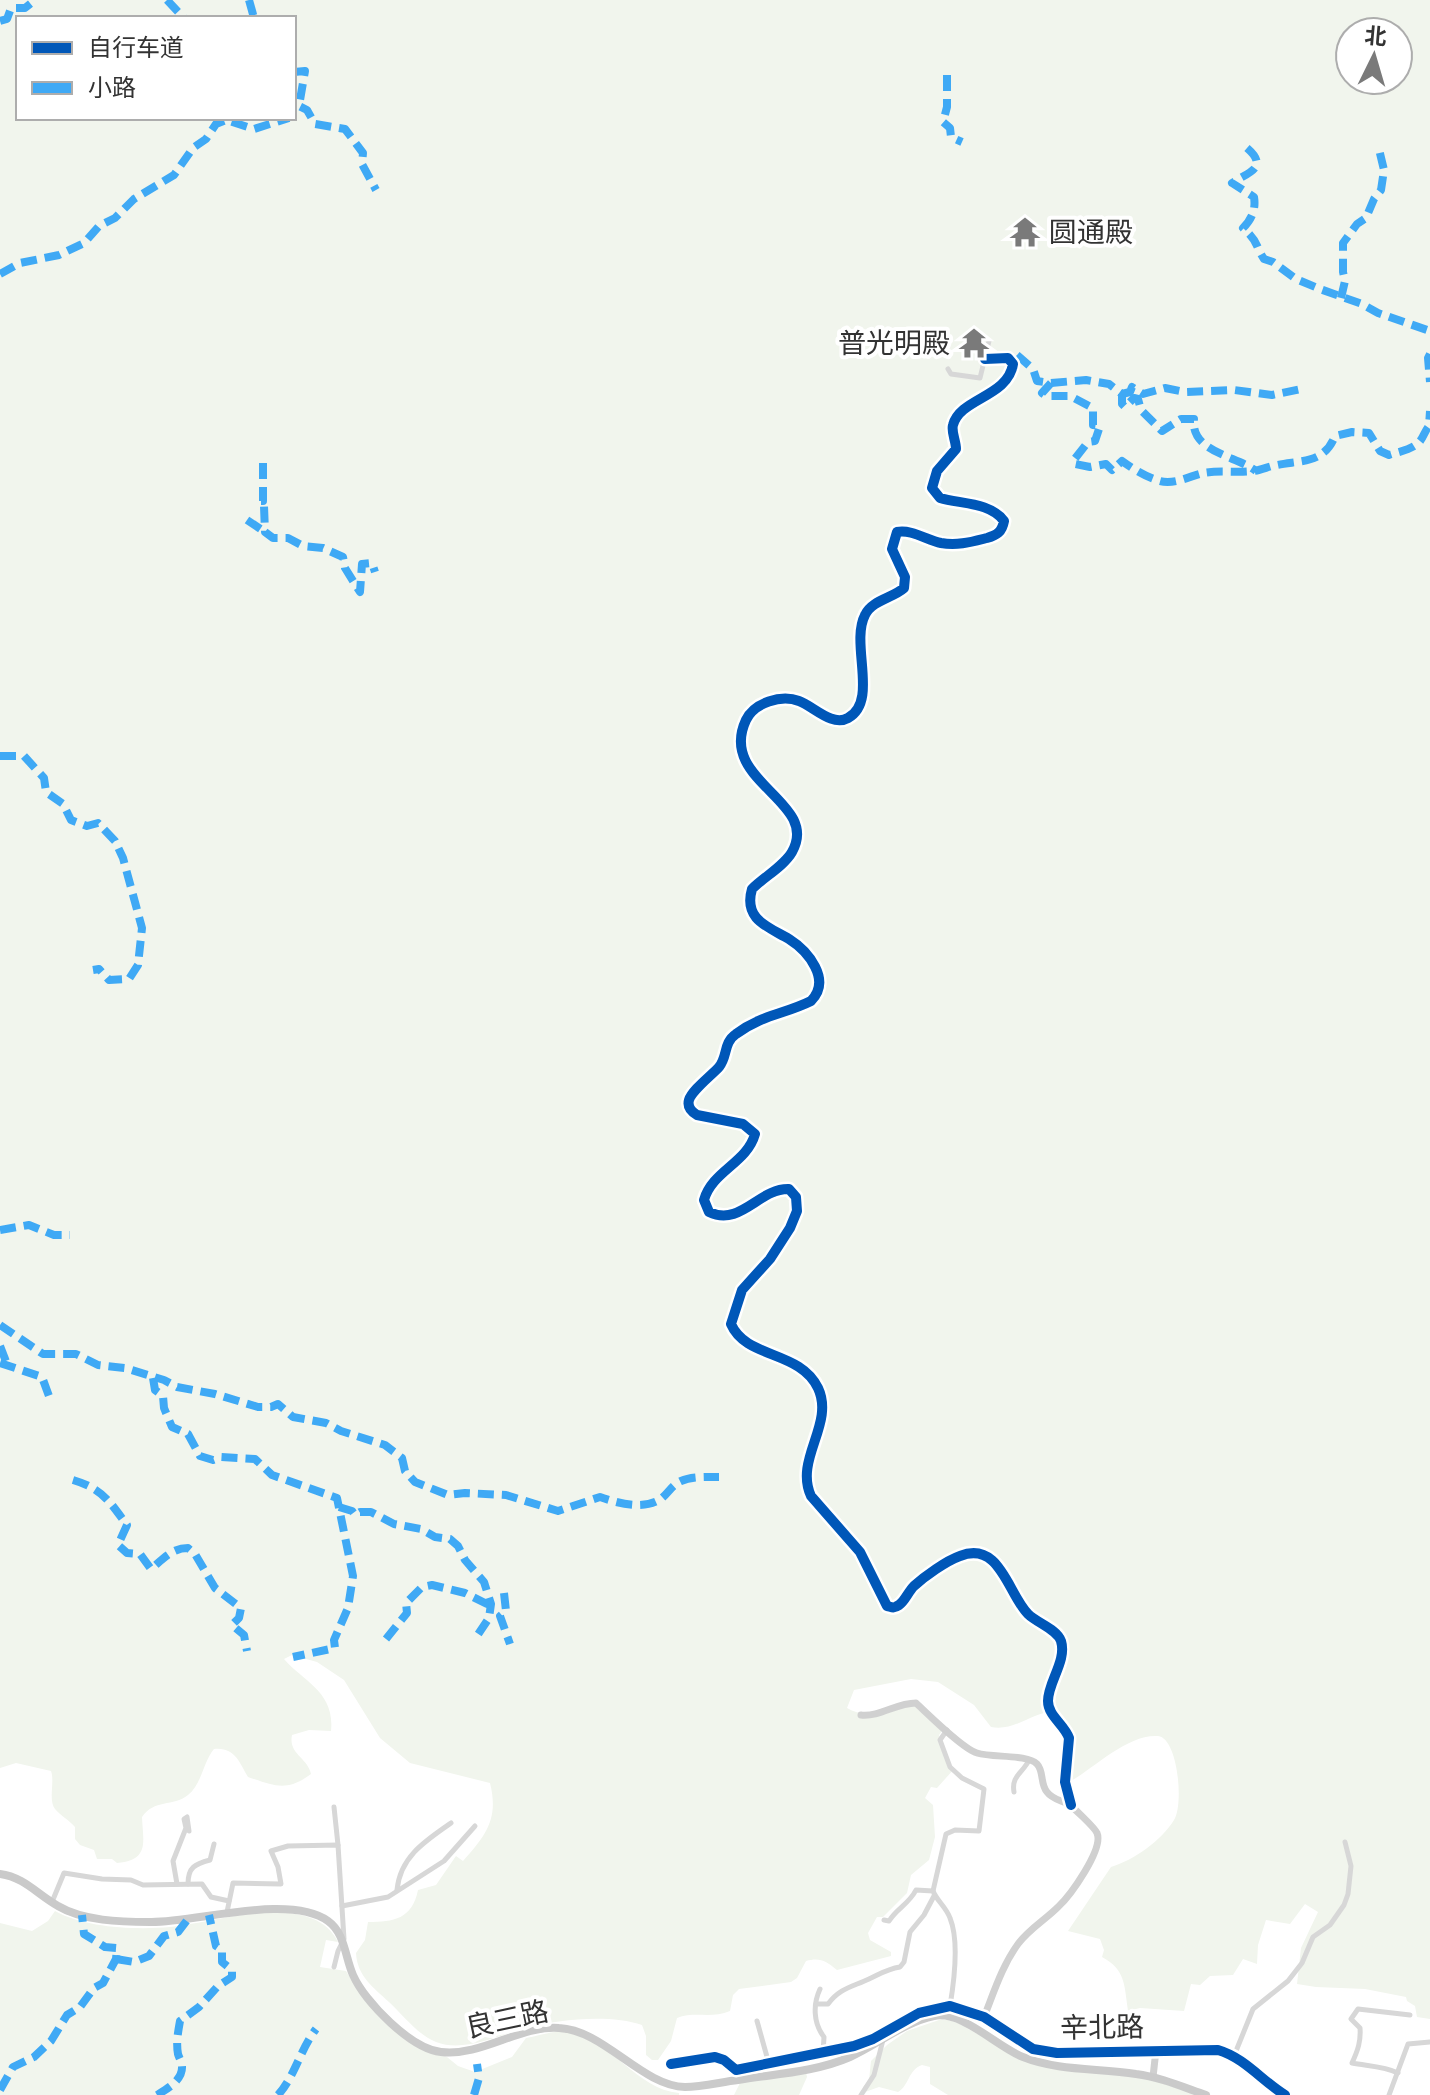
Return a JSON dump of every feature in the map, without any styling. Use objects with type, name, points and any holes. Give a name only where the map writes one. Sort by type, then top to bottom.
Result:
[{"type":"main road","name":"良三路","points":[[0,1874],[20,1880],[71,1912],[134,1922],[275,1910],[319,1916],[332,1925],[343,1943],[353,1977],[370,2001],[407,2036],[439,2052],[462,2051],[544,2029],[567,2029],[588,2036],[661,2080],[690,2087],[829,2064],[851,2057],[929,2017],[947,2016],[1030,2060],[1153,2077],[1206,2095]]},
{"type":"street","points":[[948,369],[951,374],[980,378],[989,341]]},
{"type":"street","points":[[984,2017],[1003,1968],[1016,1946],[1060,1905],[1078,1882],[1098,1846],[1096,1831],[1071,1805],[1065,1782],[1069,1738],[1050,1713],[1048,1703],[1061,1653],[1059,1637],[1027,1612],[1000,1567],[992,1559],[981,1555],[958,1556],[914,1586],[900,1604],[887,1606],[863,1556],[842,1528],[811,1496],[806,1484],[809,1459],[823,1415],[819,1388],[799,1366],[743,1339],[734,1331],[731,1320],[742,1290],[770,1259],[790,1228],[797,1211],[796,1197],[789,1189],[777,1190],[740,1213],[720,1216],[709,1212],[704,1200],[710,1187],[718,1175],[742,1155],[755,1134],[749,1127],[735,1121],[697,1115],[689,1104],[691,1095],[721,1064],[726,1045],[733,1035],[773,1013],[811,1001],[819,987],[817,970],[804,952],[789,939],[764,927],[750,903],[752,889],[791,853],[796,833],[784,805],[743,760],[741,745],[745,722],[755,708],[766,702],[798,701],[838,720],[848,719],[859,708],[864,693],[860,646],[864,616],[872,606],[904,588],[905,577],[892,549],[897,532],[906,531],[936,542],[956,544],[993,536],[1001,531],[1004,521],[997,514],[972,504],[942,499],[935,495],[932,488],[937,471],[956,449],[953,429],[956,419],[976,401],[997,390],[1012,371],[1013,364],[1008,358],[985,359]]},
{"type":"street","points":[[861,1715],[874,1715],[906,1703],[916,1703],[974,1753],[1030,1760],[1040,1767],[1048,1795],[1071,1805]]},
{"type":"street","points":[[816,2004],[828,2004],[845,1987],[884,1970],[900,1967],[904,1962],[910,1932],[924,1915],[933,1894],[946,1834],[955,1830],[979,1831],[984,1789],[962,1778],[950,1767],[940,1740],[947,1730]]},
{"type":"street","points":[[1014,1792],[1017,1775],[1030,1760]]},
{"type":"street","points":[[334,1807],[343,1943],[334,1967]]},
{"type":"street","points":[[177,1884],[173,1861],[187,1817],[189,1831]]},
{"type":"street","points":[[397,1891],[399,1874],[407,1860],[423,1842],[451,1823]]},
{"type":"street","points":[[342,1906],[377,1900],[397,1891],[444,1861],[475,1826]]},
{"type":"street","points":[[1285,2095],[1234,2056],[1253,2009],[1288,1981],[1302,1963],[1313,1937],[1330,1925],[1344,1905],[1351,1866],[1345,1842]]},
{"type":"street","points":[[188,1884],[188,1872],[193,1866],[210,1860],[214,1844]]},
{"type":"street","points":[[227,1912],[233,1883],[281,1884],[271,1851],[288,1846],[338,1845]]},
{"type":"street","points":[[52,1902],[64,1873],[131,1880],[143,1885],[202,1884],[211,1897],[229,1901]]},
{"type":"street","points":[[671,2064],[715,2057],[736,2070],[823,2054],[873,2039],[919,2013],[950,2006],[956,1954],[949,1913],[933,1894],[916,1890],[909,1902],[889,1921],[884,1920]]},
{"type":"street","points":[[820,1989],[816,2022],[824,2037],[823,2054]]},
{"type":"street","name":"辛北路","points":[[950,2006],[984,2017],[1027,2047],[1040,2051],[1208,2049],[1234,2056]]},
{"type":"street","points":[[1398,2073],[1388,2068],[1377,2069],[1352,2063],[1360,2046],[1360,2028],[1351,2019],[1358,2009],[1410,2015]]},
{"type":"street","points":[[757,2021],[769,2064]]},
{"type":"street","points":[[861,2095],[874,2075],[883,2040]]},
{"type":"street","points":[[1389,2095],[1408,2044],[1430,2042]]},
{"type":"street","points":[[1153,2077],[1156,2050]]},
{"type":"shaded area","points":[[0,0],[1430,0],[1430,2019],[1417,2017],[1415,2006],[1406,1997],[1365,1989],[1297,1984],[1301,1948],[1318,1912],[1305,1904],[1290,1924],[1266,1920],[1258,1945],[1257,1964],[1243,1959],[1233,1975],[1210,1976],[1200,1985],[1191,1984],[1184,2011],[1140,2008],[1128,2011],[1120,1973],[1102,1957],[1104,1950],[1100,1939],[1068,1931],[1111,1867],[1146,1849],[1174,1820],[1179,1787],[1170,1748],[1158,1736],[1135,1740],[1071,1781],[1072,1738],[1055,1711],[1007,1727],[991,1727],[974,1705],[938,1682],[911,1679],[854,1690],[847,1708],[871,1713],[913,1704],[945,1727],[939,1735],[945,1755],[954,1769],[937,1788],[931,1787],[925,1798],[933,1805],[935,1837],[929,1860],[911,1875],[907,1893],[883,1917],[877,1917],[868,1933],[870,1940],[891,1952],[891,1956],[837,1970],[815,1959],[806,1961],[797,1978],[791,1982],[739,1989],[733,1995],[730,2011],[677,2018],[671,2041],[658,2060],[646,2055],[646,2036],[642,2025],[615,2020],[553,2022],[470,2044],[447,2045],[429,2039],[417,2030],[367,1981],[359,1968],[356,1953],[365,1940],[368,1922],[400,1917],[411,1907],[418,1890],[436,1885],[456,1856],[463,1861],[488,1826],[493,1807],[490,1783],[410,1763],[380,1738],[344,1680],[317,1662],[292,1655],[284,1659],[323,1697],[331,1718],[331,1731],[309,1730],[292,1735],[293,1747],[311,1774],[288,1785],[266,1783],[248,1777],[232,1753],[214,1749],[188,1795],[158,1805],[142,1817],[142,1848],[140,1854],[128,1861],[117,1863],[112,1859],[97,1859],[94,1850],[80,1845],[75,1839],[75,1827],[53,1805],[51,1771],[16,1763],[0,1768]]},
{"type":"shaded area","points":[[55,1911],[96,1924],[142,1928],[170,1927],[261,1913],[307,1917],[325,1926],[338,1942],[326,1940],[320,1967],[346,1971],[361,1994],[432,2053],[447,2057],[458,2066],[475,2072],[512,2057],[526,2038],[564,2031],[595,2042],[648,2082],[679,2095],[0,2095],[0,1923],[32,1931],[48,1921]]},
{"type":"shaded area","points":[[942,2019],[956,2022],[1024,2060],[1147,2078],[1197,2095],[948,2095],[930,2084],[930,2067],[922,2065],[914,2070],[898,2092],[879,2087],[865,2092],[863,2087],[869,2080],[871,2061],[887,2045],[907,2031]]},
{"type":"shaded area","points":[[806,2072],[807,2077],[799,2095],[734,2095],[740,2083]]},
{"type":"marked path","points":[[0,21],[7,19],[11,8],[25,8],[35,0]]},
{"type":"marked path","points":[[167,0],[182,16]]},
{"type":"marked path","points":[[249,0],[253,16]]},
{"type":"marked path","points":[[296,72],[305,71],[299,106],[307,110],[315,124],[345,129],[363,153],[362,164],[376,190]]},
{"type":"marked path","points":[[947,75],[947,107],[943,122],[950,128],[951,137],[962,142]]},
{"type":"marked path","points":[[0,274],[20,263],[59,255],[84,243],[99,226],[115,218],[134,199],[174,175],[193,148],[206,139],[216,124],[226,120]]},
{"type":"marked path","points":[[226,120],[254,129],[283,120]]},
{"type":"marked path","points":[[1341,298],[1345,281],[1343,243],[1357,224],[1366,218],[1381,190],[1384,170],[1378,145]]},
{"type":"marked path","points":[[1247,148],[1254,155],[1256,165],[1232,183],[1254,197],[1253,214],[1243,228],[1264,259],[1296,279],[1430,331]]},
{"type":"marked path","points":[[1430,354],[1430,382]]},
{"type":"marked path","points":[[1017,355],[1033,369],[1037,381],[1051,383],[1042,393],[1046,396],[1070,396],[1093,408],[1093,425],[1100,426],[1095,441],[1088,442],[1073,461],[1075,464],[1090,467],[1106,464],[1112,470],[1122,461],[1155,480],[1165,482],[1203,473],[1253,471],[1311,459],[1325,452],[1335,436],[1352,432],[1369,433],[1380,451],[1389,455],[1419,442],[1429,426],[1430,411]]},
{"type":"marked path","points":[[1051,383],[1086,380],[1109,384],[1122,394],[1125,407],[1134,398],[1138,399],[1141,410],[1162,431],[1181,419],[1194,419],[1199,439],[1207,446],[1256,471]]},
{"type":"marked path","points":[[1122,394],[1130,392],[1132,387],[1143,394],[1165,388],[1185,392],[1234,390],[1272,395],[1301,389]]},
{"type":"marked path","points":[[263,463],[263,501],[260,501],[264,506],[265,532],[273,538],[288,538],[303,546],[323,548],[343,557],[345,568],[360,592],[362,564],[372,563],[375,572]]},
{"type":"marked path","points":[[247,520],[265,532]]},
{"type":"marked path","points":[[0,756],[24,756],[44,778],[46,792],[63,804],[71,820],[87,826],[98,823],[115,841],[123,858],[142,928],[138,965],[129,979],[109,980],[99,969],[93,970]]},
{"type":"marked path","points":[[0,1230],[29,1225],[54,1235],[70,1235]]},
{"type":"marked path","points":[[0,1325],[43,1354],[76,1354],[98,1365],[125,1368],[177,1387],[258,1407],[278,1404],[293,1417],[326,1423],[385,1445],[402,1458],[405,1471],[415,1482],[448,1495],[506,1495],[558,1511],[600,1497],[623,1503],[648,1504],[662,1498],[681,1481],[719,1477]]},
{"type":"marked path","points":[[0,1346],[7,1364]]},
{"type":"marked path","points":[[0,1363],[42,1377],[49,1396]]},
{"type":"marked path","points":[[153,1378],[155,1390],[163,1396],[172,1427],[188,1434],[200,1456],[213,1460],[221,1457],[255,1459],[272,1475],[337,1498],[353,1576],[348,1608],[334,1640],[335,1648],[293,1657]]},
{"type":"marked path","points":[[73,1480],[92,1487],[110,1503],[127,1525],[118,1545],[127,1553],[140,1554],[151,1569],[177,1550],[188,1548],[195,1554],[215,1588],[241,1608],[239,1618],[232,1625],[244,1635],[247,1651]]},
{"type":"marked path","points":[[339,1507],[355,1515],[371,1512],[394,1524],[450,1539],[458,1546],[465,1560],[484,1582],[491,1604],[489,1618],[475,1639]]},
{"type":"marked path","points":[[386,1639],[407,1613],[406,1603],[422,1587],[432,1585],[465,1593],[491,1604]]},
{"type":"marked path","points":[[504,1593],[506,1611],[500,1616],[510,1644]]},
{"type":"marked path","points":[[0,2090],[13,2067],[34,2057],[51,2041],[67,2015],[80,2007],[94,1988],[103,1983],[116,1959],[117,1948],[105,1947],[84,1934],[82,1915]]},
{"type":"marked path","points":[[157,2095],[174,2084],[182,2071],[177,2046],[180,2021],[232,1977],[232,1970],[222,1962],[222,1950],[216,1946],[209,1915]]},
{"type":"marked path","points":[[116,1959],[134,1962],[149,1956],[164,1936],[178,1932],[188,1919]]},
{"type":"marked path","points":[[278,2095],[316,2029]]},
{"type":"marked path","points":[[474,2095],[479,2078],[477,2064]]},
{"type":"cycle path","points":[[985,359],[1008,358],[1013,364],[1002,384],[957,416],[953,425],[956,449],[937,471],[932,488],[940,498],[991,510],[1004,521],[1000,530],[987,538],[953,544],[897,532],[892,549],[905,577],[904,588],[872,606],[865,615],[860,641],[862,699],[857,710],[848,718],[836,720],[799,701],[776,699],[755,709],[746,720],[741,741],[745,760],[755,776],[783,804],[793,819],[797,834],[788,857],[752,889],[751,908],[760,921],[789,939],[810,958],[819,984],[811,1001],[755,1023],[732,1038],[722,1063],[694,1092],[689,1105],[697,1115],[743,1124],[755,1134],[745,1152],[708,1190],[704,1200],[709,1212],[731,1215],[778,1190],[789,1189],[796,1197],[797,1211],[790,1228],[770,1259],[742,1290],[731,1324],[748,1343],[799,1367],[818,1388],[822,1415],[807,1469],[811,1496],[860,1552],[887,1606],[899,1605],[914,1586],[942,1565],[974,1553],[994,1562],[1028,1614],[1059,1637],[1062,1656],[1048,1701],[1069,1738],[1065,1782],[1071,1805]]},
{"type":"cycle path","points":[[671,2064],[715,2057],[736,2070],[854,2046],[919,2013],[950,2006],[984,2017],[1033,2049],[1057,2053],[1218,2050],[1237,2058],[1285,2095]]},
{"type":"place","name":"圆通殿","points":[[1025,232]]},
{"type":"place","name":"普光明殿","points":[[974,343]]}]
